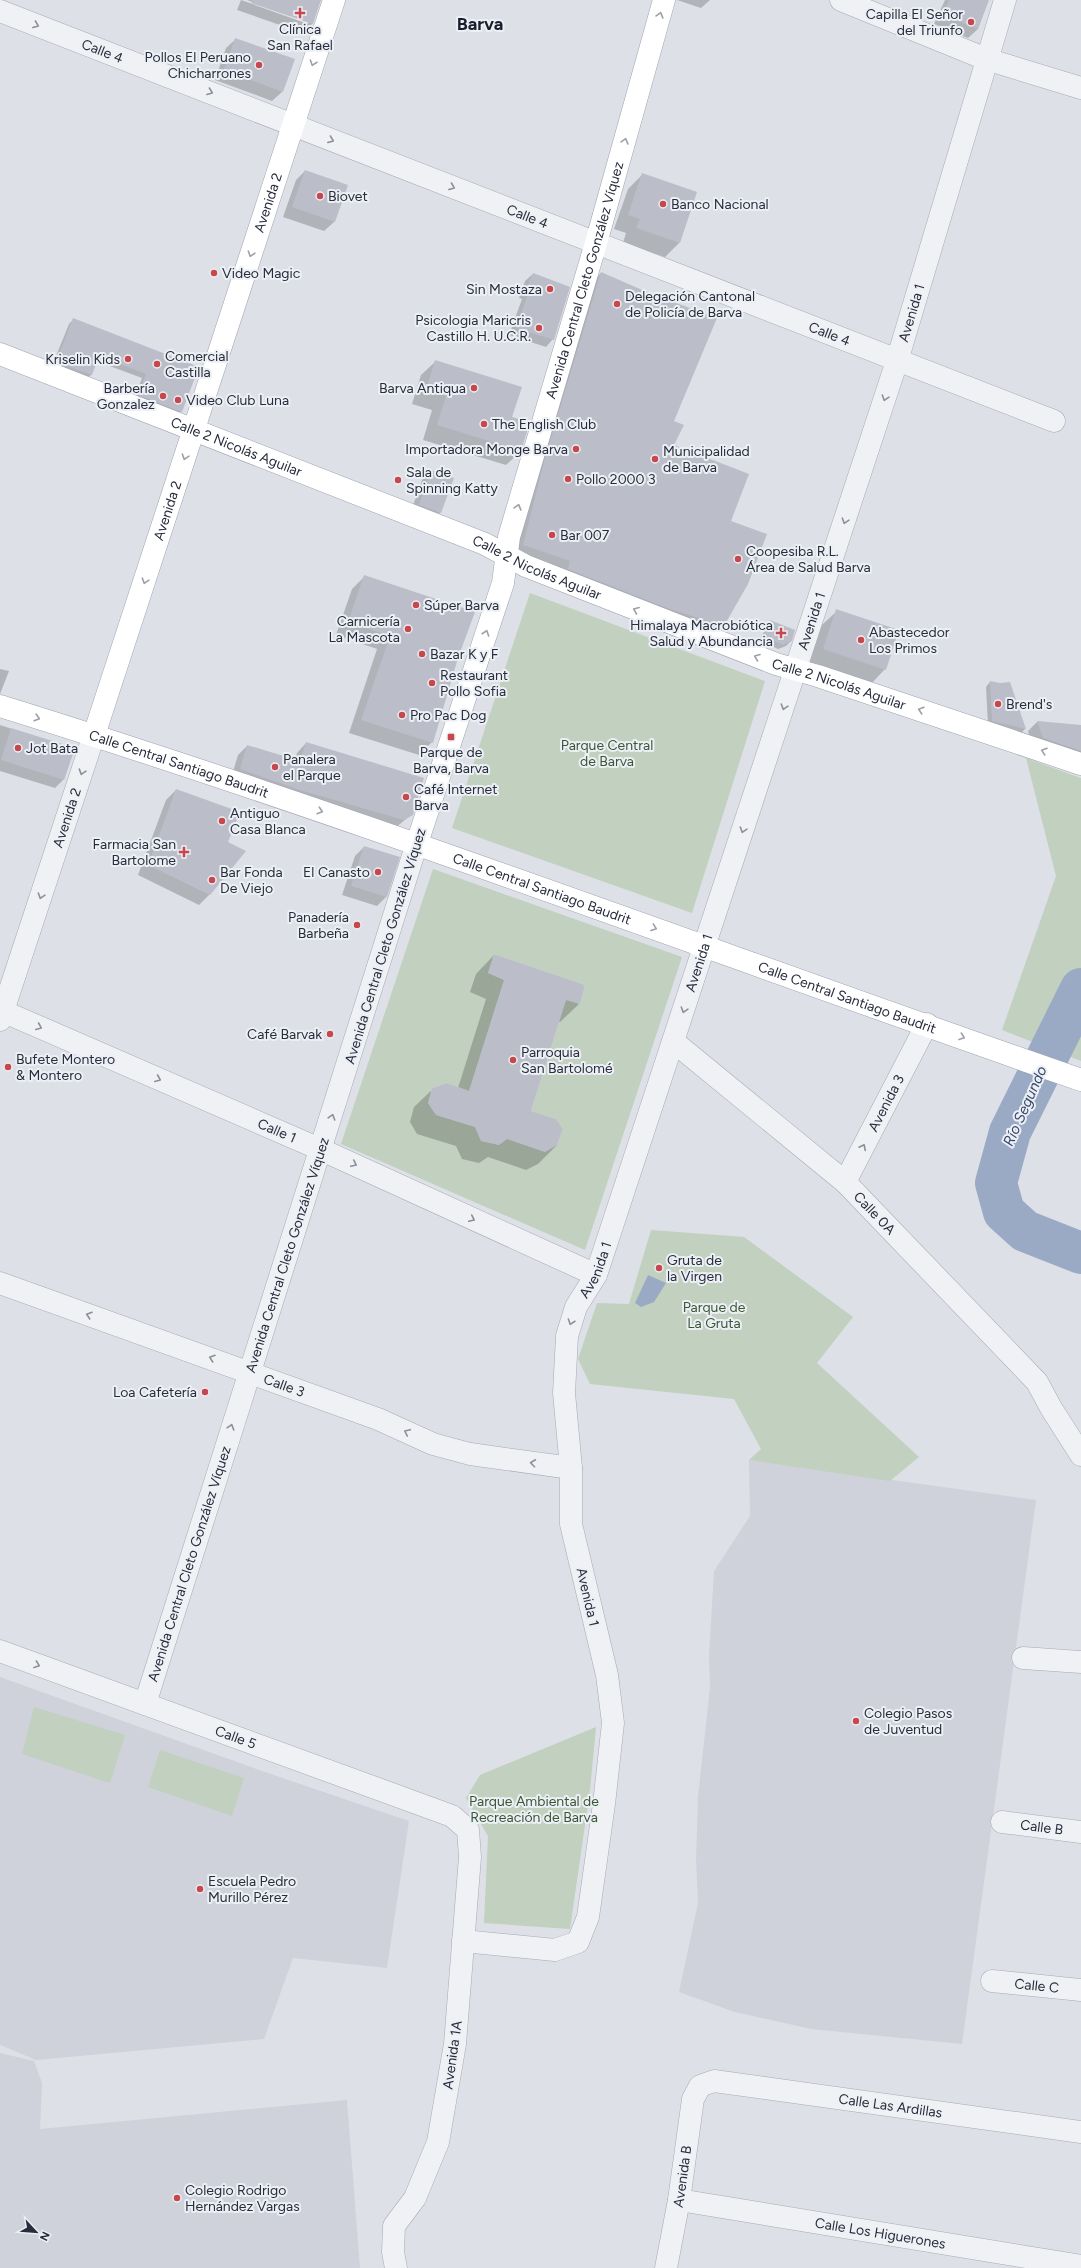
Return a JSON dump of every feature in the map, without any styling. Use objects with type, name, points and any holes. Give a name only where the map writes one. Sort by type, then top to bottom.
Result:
[{"type":"main road","name":"Avenida 2","points":[[94,736],[292,124],[334,0]]},
{"type":"main road","name":"Avenida Central Cleto González Víquez","points":[[417,843],[502,583],[509,537],[596,243],[664,0]]},
{"type":"main road","name":"Calle 2 Nicolás Aguilar","points":[[0,354],[485,544],[526,566],[776,664],[1081,764]]},
{"type":"main road","name":"Calle Central Santiago Baudrit","points":[[0,706],[417,843],[1072,1077]]},
{"type":"street","points":[[841,0],[986,59],[1081,88]]},
{"type":"street","name":"Avenida 1","points":[[463,1941],[555,1950],[578,1942],[588,1917],[604,1804],[613,1723],[607,1675],[571,1524],[571,1468],[564,1393],[566,1336],[576,1307],[596,1275],[706,946],[897,361],[986,59],[1006,0]]},
{"type":"street","name":"Calle 4","points":[[0,11],[1054,421]]},
{"type":"street","name":"Avenida 2","points":[[1,1014],[94,736]]},
{"type":"street","name":"Avenida Central Cleto González Víquez","points":[[145,1704],[248,1371],[322,1150],[417,843]]},
{"type":"street","name":"Calle 1","points":[[1,1014],[322,1150],[596,1275]]},
{"type":"street","name":"Avenida 3","points":[[845,1182],[927,1024]]},
{"type":"street","name":"Calle 0A","points":[[674,1042],[845,1182],[1037,1382],[1051,1408],[1081,1455]]},
{"type":"street","name":"Calle 3","points":[[0,1283],[378,1418],[433,1444],[470,1454],[571,1468]]},
{"type":"street","name":"Calle 5","points":[[0,1652],[452,1816],[468,1830]]},
{"type":"street","points":[[1023,1658],[1081,1662]]},
{"type":"street","name":"Calle B","points":[[1002,1822],[1081,1832]]},
{"type":"street","name":"Avenida 1A","points":[[396,2268],[393,2252],[394,2226],[415,2198],[438,2142],[455,2044],[470,1857],[468,1830]]},
{"type":"street","name":"Calle C","points":[[992,1981],[1081,1990]]},
{"type":"street","name":"Calle Las Ardillas","points":[[700,2086],[714,2081],[1081,2132]]},
{"type":"street","name":"Avenida B","points":[[666,2268],[679,2200],[693,2099],[700,2086]]},
{"type":"street","name":"Calle Los Higuerones","points":[[679,2200],[1081,2266]]},
{"type":"shaded area","name":"Colegio Pasos de Juventud","points":[[749,1460],[1036,1500],[962,2044],[811,2029],[735,2012],[679,1992],[698,1903],[696,1860],[698,1797],[710,1687],[709,1655],[714,1571],[750,1516]]},
{"type":"shaded area","name":"Escuela Pedro Murillo Pérez","points":[[0,1677],[262,1771],[409,1821],[387,1968],[293,1958],[264,2039],[36,2060],[0,2045]]},
{"type":"shaded area","name":"Colegio Rodrigo Hernández Vargas","points":[[0,2053],[34,2061],[42,2083],[40,2129],[347,2100],[360,2268],[0,2268]]},
{"type":"green space","name":"Parque Central de Barva","points":[[530,593],[765,681],[692,913],[452,828]]},
{"type":"green space","points":[[1026,758],[1081,778],[1081,1061],[1002,1030],[1056,876]]},
{"type":"green space","points":[[433,869],[682,957],[585,1250],[341,1144]],"holes":[[[494,954],[585,985],[580,1004],[566,1000],[531,1111],[556,1119],[563,1129],[557,1145],[545,1152],[507,1139],[499,1145],[481,1141],[475,1127],[436,1115],[428,1103],[432,1088],[447,1083],[469,1091],[504,980],[488,973]]]},
{"type":"green space","name":"Parque de La Gruta","points":[[651,1230],[744,1237],[853,1317],[817,1363],[919,1457],[890,1481],[749,1460],[761,1449],[734,1399],[590,1384],[578,1359],[597,1303],[629,1304]]},
{"type":"green space","points":[[34,1707],[125,1735],[110,1783],[22,1754]]},
{"type":"green space","name":"Parque Ambiental de Recreación de Barva","points":[[596,1727],[590,1790],[570,1929],[484,1923],[488,1836],[466,1798],[480,1775]]},
{"type":"green space","points":[[160,1750],[244,1778],[232,1816],[148,1787]]},
{"type":"water","points":[[648,1275],[666,1283],[654,1302],[641,1307],[635,1303]]},
{"type":"building","name":"Clínica San Rafael","points":[[252,0],[321,0],[313,24],[251,3]]},
{"type":"building","name":"Capilla El Señor del Triunfo","points":[[949,0],[989,0],[978,29],[943,15]]},
{"type":"building","name":"Pollos El Peruano Chicharrones","points":[[235,38],[295,59],[283,92],[224,70]]},
{"type":"building","name":"Biovet","points":[[305,170],[348,185],[335,222],[292,207]]},
{"type":"building","name":"Banco Nacional","points":[[642,173],[697,192],[680,243],[636,228],[640,219],[628,215]]},
{"type":"building","name":"Municipalidad de Barva","points":[[601,272],[649,293],[717,318],[674,421],[684,425],[674,445],[749,474],[731,521],[767,534],[748,584],[724,626],[667,608],[568,569],[570,561],[523,545],[545,458]]},
{"type":"building","points":[[533,273],[570,287],[554,340],[516,328],[529,291],[526,290]]},
{"type":"building","name":"Comercial Castilla","points":[[73,318],[199,367],[182,412],[138,395],[146,374],[99,356],[92,375],[56,362]]},
{"type":"building","points":[[435,360],[522,387],[512,417],[530,422],[521,451],[437,425],[446,396],[426,390]]},
{"type":"building","points":[[431,470],[454,478],[441,513],[419,505]]},
{"type":"building","points":[[364,575],[475,612],[458,658],[433,743],[361,720],[390,636],[348,622]]},
{"type":"building","name":"Abastecedor Los Primos","points":[[836,609],[899,630],[886,670],[823,649]]},
{"type":"building","name":"Himalaya Macrobiótica Salud y Abundancia","points":[[770,620],[795,630],[792,641],[783,645],[763,636]]},
{"type":"building","points":[[990,681],[1000,683],[1010,682],[1026,729],[992,721]]},
{"type":"building","points":[[1037,721],[1081,725],[1081,751],[1043,738]]},
{"type":"building","points":[[11,728],[75,748],[64,780],[1,760]]},
{"type":"building","points":[[306,742],[424,778],[413,815],[404,820],[300,790],[240,769],[247,745],[300,761]]},
{"type":"building","points":[[176,789],[240,812],[228,842],[246,851],[210,895],[148,865]]},
{"type":"building","name":"El Canasto","points":[[364,846],[400,857],[387,897],[351,886]]},
{"type":"building","name":"Parroquia San Bartolomé","points":[[494,954],[585,985],[580,1004],[566,1000],[531,1111],[556,1119],[563,1129],[557,1145],[545,1152],[507,1139],[499,1145],[481,1141],[475,1127],[436,1115],[428,1103],[432,1088],[447,1083],[469,1091],[504,980],[488,973]]},
{"type":"waterway","name":"Río Segundo","points":[[1081,989],[1010,1132],[996,1183],[1004,1212],[1025,1231],[1081,1253]]},
{"type":"place","name":"Clínica San Rafael","points":[[300,13]]},
{"type":"place","name":"Capilla El Señor del Triunfo","points":[[971,22]]},
{"type":"place","name":"Pollos El Peruano Chicharrones","points":[[259,65]]},
{"type":"place","name":"Biovet","points":[[320,196]]},
{"type":"place","name":"Banco Nacional","points":[[663,204]]},
{"type":"place","name":"Video Magic","points":[[214,273]]},
{"type":"place","name":"Sin Mostaza","points":[[550,289]]},
{"type":"place","name":"Delegación Cantonal de Policía de Barva","points":[[617,304]]},
{"type":"place","name":"Psicologia Maricris Castillo H. U.C.R.","points":[[539,328]]},
{"type":"place","name":"Kriselin Kids","points":[[128,359]]},
{"type":"place","name":"Comercial Castilla","points":[[157,364]]},
{"type":"place","name":"Barva Antiqua","points":[[474,388]]},
{"type":"place","name":"Barbería Gonzalez","points":[[163,396]]},
{"type":"place","name":"Video Club Luna","points":[[178,400]]},
{"type":"place","name":"The English Club","points":[[484,424]]},
{"type":"place","name":"Importadora Monge Barva","points":[[576,449]]},
{"type":"place","name":"Municipalidad de Barva","points":[[655,459]]},
{"type":"place","name":"Pollo 2000 3","points":[[568,479]]},
{"type":"place","name":"Sala de Spinning Katty","points":[[398,480]]},
{"type":"place","name":"Bar 007","points":[[552,535]]},
{"type":"place","name":"Coopesiba R.L. Área de Salud Barva","points":[[738,559]]},
{"type":"place","name":"Súper Barva","points":[[416,605]]},
{"type":"place","name":"Carnicería La Mascota","points":[[408,629]]},
{"type":"place","name":"Himalaya Macrobiótica Salud y Abundancia","points":[[781,633]]},
{"type":"place","name":"Abastecedor Los Primos","points":[[861,640]]},
{"type":"place","name":"Bazar K y F","points":[[422,654]]},
{"type":"place","name":"Restaurant Pollo Sofia","points":[[432,683]]},
{"type":"place","name":"Brend's","points":[[998,704]]},
{"type":"place","name":"Pro Pac Dog","points":[[402,715]]},
{"type":"place","name":"Parque de Barva, Barva","points":[[451,737]]},
{"type":"place","name":"Jot Bata","points":[[18,748]]},
{"type":"place","name":"Panalera el Parque","points":[[275,767]]},
{"type":"place","name":"Café Internet Barva","points":[[406,797]]},
{"type":"place","name":"Antiguo Casa Blanca","points":[[222,821]]},
{"type":"place","name":"Farmacia San Bartolome","points":[[184,852]]},
{"type":"place","name":"El Canasto","points":[[378,872]]},
{"type":"place","name":"Bar Fonda De Viejo","points":[[212,880]]},
{"type":"place","name":"Panadería Barbeña","points":[[357,925]]},
{"type":"place","name":"Café Barvak","points":[[330,1034]]},
{"type":"place","name":"Parroquia San Bartolomé","points":[[513,1060]]},
{"type":"place","name":"Bufete Montero & Montero","points":[[8,1067]]},
{"type":"place","name":"Gruta de la Virgen","points":[[659,1268]]},
{"type":"place","name":"Loa Cafetería","points":[[205,1392]]},
{"type":"place","name":"Colegio Pasos de Juventud","points":[[856,1721]]},
{"type":"place","name":"Escuela Pedro Murillo Pérez","points":[[200,1889]]},
{"type":"place","name":"Colegio Rodrigo Hernández Vargas","points":[[177,2198]]},
{"type":"district","name":"Barva","points":[[480,24]]}]
